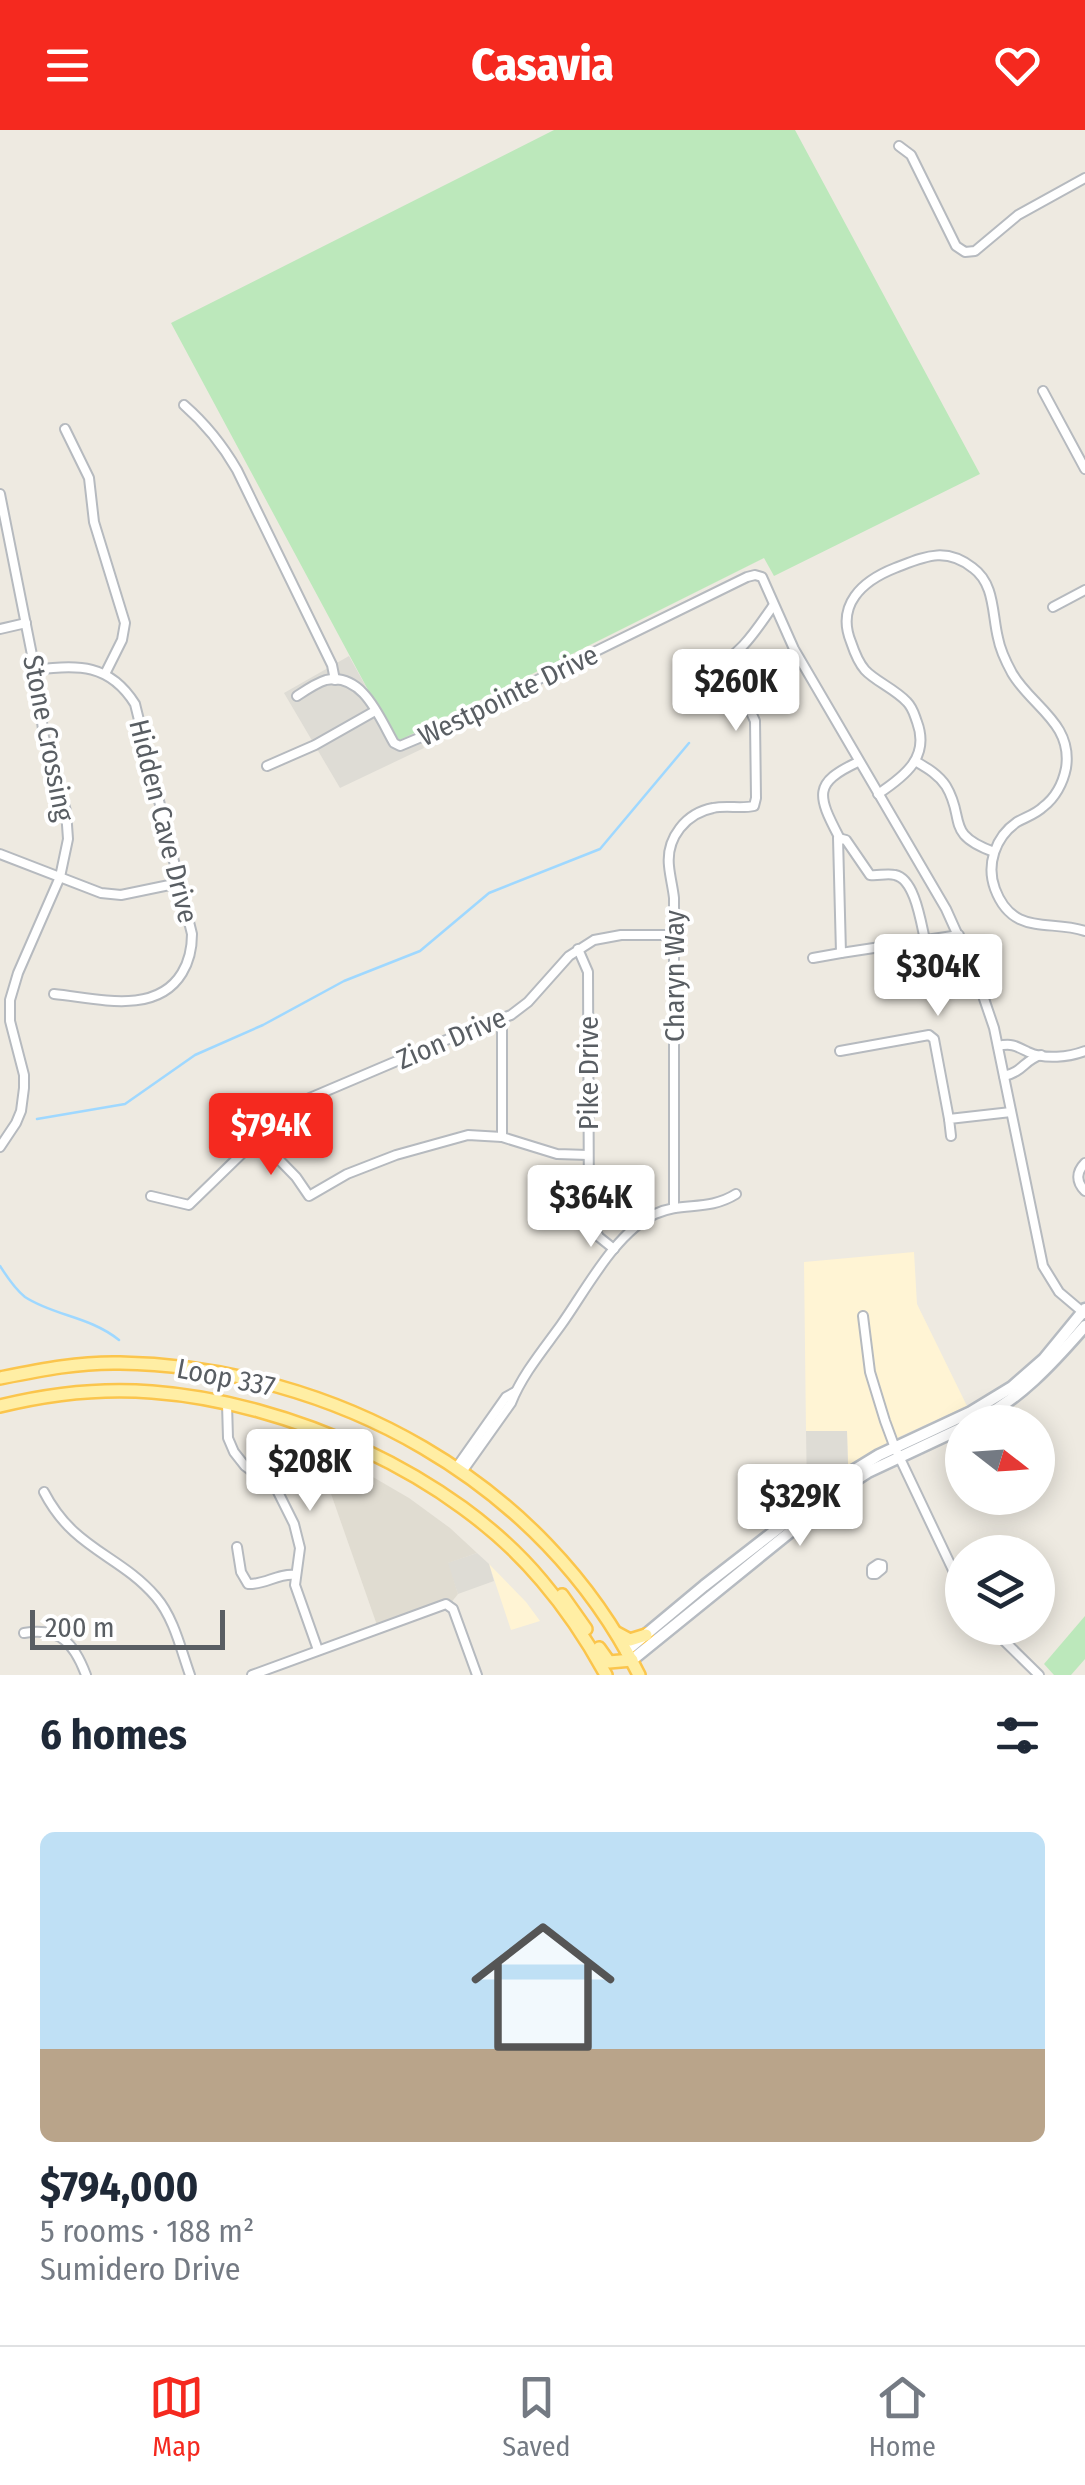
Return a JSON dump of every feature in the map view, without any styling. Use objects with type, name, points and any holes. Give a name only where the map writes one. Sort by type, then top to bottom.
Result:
[{"type":"main road","name":"Loop 337","points":[[0,1378],[63,1366],[167,1366],[238,1377],[330,1402],[392,1430],[459,1470],[532,1527],[599,1605],[614,1630],[624,1662],[639,1675]]},
{"type":"main road","name":"Loop 337","points":[[0,1406],[76,1394],[129,1391],[186,1396],[285,1419],[344,1440],[400,1468],[467,1512],[518,1556],[542,1580],[606,1675]]},
{"type":"main road","points":[[400,1468],[434,1481],[504,1535],[549,1579],[609,1662],[624,1662]]},
{"type":"main road","points":[[614,1630],[630,1640],[646,1636]]},
{"type":"street","points":[[899,146],[911,155],[956,246],[965,252],[975,250],[1030,208],[1085,178]]},
{"type":"street","points":[[1043,390],[1085,469]]},
{"type":"street","points":[[184,405],[223,444],[332,666],[335,680],[323,681],[297,696]]},
{"type":"street","points":[[35,670],[75,666],[105,674],[122,640],[124,622],[94,522],[89,478],[64,429]]},
{"type":"street","name":"Stone Crossing","points":[[0,494],[35,670],[44,738],[66,811],[68,839],[60,877],[10,1000],[10,1021],[24,1088],[16,1124],[0,1146]]},
{"type":"street","points":[[878,794],[904,775],[915,761],[921,734],[912,706],[865,670],[845,627],[848,610],[855,594],[877,575],[922,556],[948,556],[978,570],[994,601],[997,636],[1012,673],[1024,691],[1054,720],[1066,748],[1066,770],[1057,792],[1042,808],[1014,824],[994,852],[993,884],[1011,913],[1023,921],[1085,931]]},
{"type":"street","name":"Westpointe Drive","points":[[335,680],[363,692],[394,743],[400,746],[751,576],[764,578],[794,649],[959,935],[998,1046],[1044,1269],[1059,1292],[1084,1312]]},
{"type":"street","points":[[1053,608],[1085,590]]},
{"type":"street","points":[[711,668],[722,664],[748,641],[773,606]]},
{"type":"street","points":[[0,629],[26,623]]},
{"type":"street","name":"Charyn Way","points":[[674,1208],[674,898],[669,857],[678,830],[690,817],[707,810],[754,806],[756,798],[755,721],[740,688],[722,664]]},
{"type":"street","name":"Hidden Cave Drive","points":[[54,994],[132,1001],[155,996],[174,984],[189,959],[192,944],[140,718],[130,696],[105,674]]},
{"type":"street","points":[[267,766],[315,745],[376,710]]},
{"type":"street","points":[[915,761],[944,783],[965,837],[994,852]]},
{"type":"street","points":[[841,953],[839,838],[824,802],[824,787],[834,773],[858,762]]},
{"type":"street","points":[[839,838],[846,840],[870,875],[902,879],[918,905],[925,940]]},
{"type":"street","points":[[0,854],[112,895],[179,883]]},
{"type":"street","points":[[578,949],[600,938],[673,935]]},
{"type":"street","points":[[813,958],[959,935]]},
{"type":"street","name":"Zion Drive","points":[[150,1196],[190,1205],[291,1106],[511,1015],[578,949]]},
{"type":"street","name":"Pike Drive","points":[[578,949],[588,972],[589,1218],[600,1237],[614,1249]]},
{"type":"street","points":[[502,1019],[502,1137]]},
{"type":"street","points":[[840,1051],[929,1035],[934,1039],[951,1136]]},
{"type":"street","points":[[998,1046],[1014,1044],[1041,1055],[1064,1056],[1085,1051]]},
{"type":"street","points":[[1024,1049],[1027,1062]]},
{"type":"street","points":[[1004,1076],[1020,1071],[1041,1055]]},
{"type":"street","points":[[949,1119],[1011,1112]]},
{"type":"street","points":[[257,1137],[310,1196],[340,1177],[396,1154],[468,1135],[502,1137],[557,1154],[588,1155]]},
{"type":"street","points":[[1085,1163],[1078,1179],[1085,1192]]},
{"type":"street","points":[[459,1470],[511,1403],[614,1249],[640,1223],[674,1208],[720,1204],[736,1194]]},
{"type":"street","points":[[624,1662],[848,1485],[1012,1387],[1044,1359],[1084,1312]]},
{"type":"street","points":[[863,1316],[870,1372],[897,1453],[945,1553]]},
{"type":"street","points":[[1001,1405],[1040,1376],[1085,1326]]},
{"type":"street","points":[[227,1404],[231,1446],[246,1466],[281,1496],[304,1548],[295,1575],[318,1650]]},
{"type":"street","points":[[624,1662],[646,1636],[704,1586],[848,1474],[945,1435]]},
{"type":"street","points":[[44,1492],[70,1530],[158,1599],[190,1675]]},
{"type":"street","points":[[237,1548],[240,1572],[248,1584],[295,1575]]},
{"type":"street","points":[[252,1675],[450,1604],[477,1675]]},
{"type":"street","points":[[24,1632],[48,1632],[62,1638],[78,1656],[86,1675]]},
{"type":"street","points":[[1009,1645],[1040,1675]]},
{"type":"shaded area","points":[[349,656],[396,741],[416,732],[424,748],[340,788],[284,693]]},
{"type":"shaded area","points":[[914,1252],[917,1304],[967,1405],[945,1405],[945,1416],[848,1465],[847,1431],[806,1431],[804,1262]]},
{"type":"shaded area","points":[[806,1431],[847,1431],[848,1465],[807,1495]]},
{"type":"shaded area","points":[[315,1448],[409,1498],[477,1553],[448,1563],[458,1594],[450,1604],[378,1628]]},
{"type":"shaded area","points":[[477,1553],[489,1564],[494,1581],[458,1594],[447,1563]]},
{"type":"shaded area","points":[[489,1564],[526,1602],[540,1621],[511,1630]]},
{"type":"green space","points":[[554,130],[795,130],[980,474],[774,576],[764,558],[396,742],[171,323]]},
{"type":"green space","points":[[1085,1616],[1085,1659],[1071,1675],[1054,1675],[1044,1664]]},
{"type":"waterway","points":[[37,1119],[125,1104],[195,1055],[263,1025],[344,981],[420,951],[489,893],[600,849],[689,743]]},
{"type":"waterway","points":[[0,1266],[25,1297],[96,1326],[119,1340]]}]
